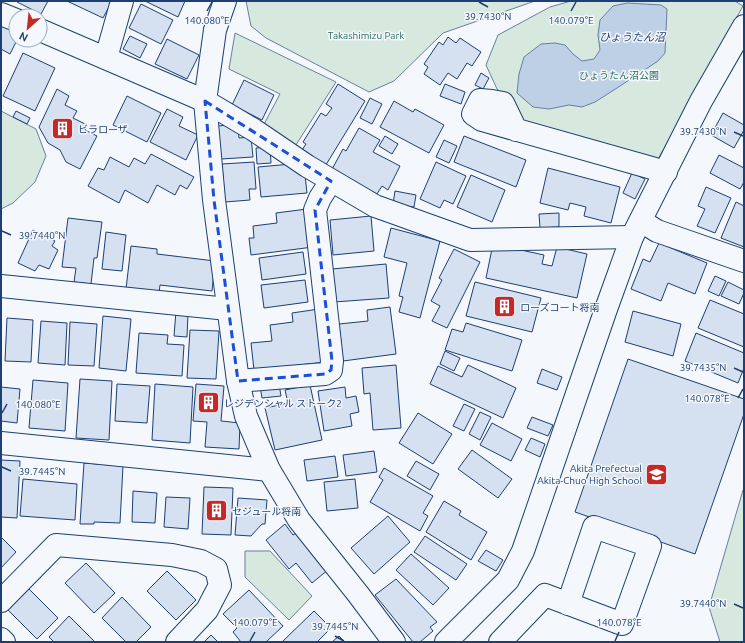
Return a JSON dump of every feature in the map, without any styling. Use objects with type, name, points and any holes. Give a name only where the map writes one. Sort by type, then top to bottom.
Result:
[{"type":"street","points":[[106,58],[122,1]]},
{"type":"street","points":[[225,1],[215,30],[205,101],[214,200],[228,309],[238,381],[246,416],[269,470],[299,520],[394,642]]},
{"type":"street","points":[[446,642],[508,580],[523,551],[603,319],[637,229],[701,101],[739,46],[744,26]]},
{"type":"street","points":[[48,33],[205,101],[254,130],[307,166],[375,206],[470,240],[637,229],[657,231],[744,261]]},
{"type":"street","points":[[516,130],[666,172]]},
{"type":"street","points":[[238,381],[325,374],[331,370],[332,361],[315,210],[320,198],[331,180]]},
{"type":"street","points":[[1,286],[228,309]]},
{"type":"street","points":[[1,443],[269,470]]},
{"type":"street","points":[[500,642],[545,595],[568,604],[622,624],[650,546],[594,527],[568,604]]},
{"type":"street","points":[[1,601],[56,545],[172,556],[201,561],[216,569],[220,585],[206,610],[177,642]]},
{"type":"street","points":[[1,639],[4,642]]},
{"type":"highlighted area","points":[[205,101],[331,181],[315,210],[332,361],[331,370],[325,374],[238,381],[214,200]]},
{"type":"green space","name":"Takashimizu Park","points":[[246,1],[535,1],[443,33],[394,81],[369,92],[266,38],[251,26]]},
{"type":"green space","name":"ひょうたん沼公園","points":[[571,1],[735,1],[743,6],[657,161],[524,128],[511,103],[497,89],[486,65],[498,35],[550,7]]},
{"type":"green space","points":[[235,33],[336,82],[294,148],[261,130],[280,94],[229,69]]},
{"type":"green space","points":[[1,111],[36,129],[46,156],[35,182],[13,203],[1,209]]},
{"type":"green space","points":[[744,489],[744,642],[720,642],[709,607]]},
{"type":"green space","points":[[245,551],[270,551],[312,596],[289,620],[245,577]]},
{"type":"water","name":"ひょうたん沼","points":[[627,3],[661,5],[667,9],[665,53],[658,61],[595,102],[582,107],[569,105],[549,109],[533,107],[517,93],[519,74],[524,57],[541,44],[555,43],[565,45],[582,61],[594,59],[600,50],[598,35],[600,20],[613,6]]},
{"type":"building","points":[[48,1],[44,8],[29,8],[17,2]]},
{"type":"building","points":[[67,1],[112,1],[103,18]]},
{"type":"building","points":[[145,1],[185,1],[178,17]]},
{"type":"building","points":[[141,4],[173,20],[161,44],[129,28]]},
{"type":"building","points":[[2,23],[8,26],[8,48],[13,48],[10,54],[1,49]]},
{"type":"building","points":[[130,36],[147,44],[140,58],[123,49]]},
{"type":"building","points":[[448,37],[456,43],[460,38],[481,52],[472,66],[467,63],[457,79],[448,73],[440,85],[424,74],[428,67],[424,64],[439,42],[443,45]]},
{"type":"building","points":[[167,39],[199,55],[187,79],[155,64]]},
{"type":"building","points":[[23,53],[55,68],[35,111],[3,96]]},
{"type":"building","points":[[481,73],[489,78],[483,89],[475,85]]},
{"type":"building","points":[[244,80],[274,95],[262,120],[232,105]]},
{"type":"building","points":[[338,84],[365,101],[324,168],[300,153],[306,144],[303,142],[321,113],[326,116],[332,108],[326,104]]},
{"type":"building","points":[[445,84],[465,92],[461,104],[440,96]]},
{"type":"building","name":"ビラローザ","points":[[57,89],[69,96],[65,105],[77,111],[73,118],[87,125],[85,130],[97,136],[80,169],[66,162],[60,150],[48,143],[39,127]]},
{"type":"building","points":[[127,96],[161,113],[147,142],[113,125]]},
{"type":"building","points":[[370,98],[382,104],[372,124],[360,118]]},
{"type":"building","points":[[394,101],[413,112],[415,109],[444,125],[429,153],[380,127]]},
{"type":"building","points":[[167,109],[183,117],[179,126],[198,135],[186,160],[150,142]]},
{"type":"building","points":[[16,111],[30,118],[27,124],[13,117]]},
{"type":"building","points":[[723,113],[744,125],[744,130],[734,148],[711,135]]},
{"type":"building","points":[[238,124],[239,138],[251,137],[253,157],[221,159],[218,126]]},
{"type":"building","points":[[359,128],[380,140],[373,152],[400,166],[388,190],[382,186],[377,194],[365,188],[364,191],[330,173],[343,149],[346,151]]},
{"type":"building","points":[[385,136],[398,144],[392,154],[379,146]]},
{"type":"building","points":[[464,136],[526,160],[516,187],[454,162]]},
{"type":"building","points":[[444,140],[457,146],[449,163],[436,157]]},
{"type":"building","points":[[270,147],[271,163],[257,164],[256,148]]},
{"type":"building","points":[[151,154],[194,177],[187,189],[180,185],[175,195],[157,185],[148,203],[125,190],[119,203],[88,186],[98,168],[104,170],[110,157],[129,167],[134,158],[145,164]]},
{"type":"building","points":[[719,155],[744,168],[744,182],[740,189],[710,173]]},
{"type":"building","points":[[254,162],[256,189],[249,189],[250,200],[225,202],[222,164]]},
{"type":"building","points":[[436,162],[466,176],[453,204],[444,200],[440,208],[420,199]]},
{"type":"building","points":[[292,164],[305,175],[307,193],[261,197],[258,167]]},
{"type":"building","points":[[548,168],[620,187],[611,223],[584,216],[586,207],[570,203],[568,210],[540,203]]},
{"type":"building","points":[[632,173],[645,179],[635,199],[623,193]]},
{"type":"building","points":[[471,175],[505,190],[492,222],[457,207]]},
{"type":"building","points":[[706,187],[731,198],[715,233],[697,226],[705,209],[698,206]]},
{"type":"building","points":[[395,191],[416,195],[414,207],[393,204]]},
{"type":"building","points":[[736,202],[744,206],[744,247],[721,238]]},
{"type":"building","points":[[307,209],[313,247],[251,255],[249,238],[254,238],[253,226],[277,223],[276,213]]},
{"type":"building","points":[[559,213],[559,227],[540,228],[539,214]]},
{"type":"building","points":[[371,216],[374,251],[333,255],[330,220]]},
{"type":"building","points":[[68,218],[102,222],[97,258],[94,258],[91,284],[74,282],[76,268],[62,267]]},
{"type":"building","points":[[391,228],[440,241],[420,318],[399,312],[403,297],[399,296],[407,263],[384,257]]},
{"type":"building","points":[[33,230],[55,241],[52,246],[58,250],[49,269],[39,265],[35,271],[18,263]]},
{"type":"building","points":[[106,232],[126,235],[122,271],[102,269]]},
{"type":"building","points":[[659,243],[707,263],[695,294],[668,283],[661,301],[631,289],[643,259],[650,262]]},
{"type":"building","points":[[493,244],[544,255],[542,264],[552,266],[557,247],[587,254],[577,298],[486,278]]},
{"type":"building","points":[[131,246],[157,249],[157,254],[215,261],[212,291],[160,285],[159,293],[126,289]]},
{"type":"building","points":[[454,249],[480,262],[447,328],[432,321],[440,306],[431,301],[442,280],[439,278]]},
{"type":"building","points":[[303,252],[306,274],[262,280],[259,258]]},
{"type":"building","points":[[386,264],[389,298],[334,302],[332,269]]},
{"type":"building","points":[[715,276],[726,281],[719,296],[708,291]]},
{"type":"building","points":[[305,280],[308,302],[264,308],[261,285]]},
{"type":"building","name":"ローズコート将南","points":[[475,282],[541,298],[532,332],[466,316]]},
{"type":"building","points":[[728,282],[744,290],[739,304],[721,296]]},
{"type":"building","points":[[710,300],[744,314],[744,347],[698,328]]},
{"type":"building","points":[[390,307],[396,354],[343,361],[339,324],[368,321],[367,310]]},
{"type":"building","points":[[319,309],[326,362],[254,370],[251,343],[272,341],[270,325],[293,322],[292,313]]},
{"type":"building","points":[[176,311],[188,313],[187,337],[174,336]]},
{"type":"building","points":[[633,311],[681,324],[673,356],[625,342]]},
{"type":"building","points":[[103,316],[131,319],[126,371],[99,368]]},
{"type":"building","points":[[7,318],[33,320],[31,362],[5,361]]},
{"type":"building","points":[[41,321],[67,323],[65,365],[38,363]]},
{"type":"building","points":[[70,322],[97,324],[94,366],[68,365]]},
{"type":"building","points":[[466,323],[522,340],[512,371],[445,350],[452,329],[463,332]]},
{"type":"building","points":[[190,330],[219,331],[216,379],[187,378]]},
{"type":"building","points":[[139,333],[168,335],[167,344],[184,345],[182,376],[136,373]]},
{"type":"building","points":[[696,333],[744,353],[744,368],[738,383],[685,361]]},
{"type":"building","points":[[445,351],[460,358],[454,371],[440,364]]},
{"type":"building","points":[[628,359],[744,399],[744,414],[695,554],[575,512]]},
{"type":"building","points":[[396,365],[401,428],[373,430],[370,393],[364,394],[362,368]]},
{"type":"building","points":[[468,365],[516,388],[503,418],[430,384],[438,366],[462,377]]},
{"type":"building","points":[[542,369],[562,377],[557,390],[537,383]]},
{"type":"building","points":[[80,379],[112,381],[109,440],[76,438]]},
{"type":"building","points":[[33,380],[68,383],[65,431],[29,428]]},
{"type":"building","points":[[117,384],[150,386],[147,423],[115,421]]},
{"type":"building","points":[[155,384],[193,387],[190,443],[152,440]]},
{"type":"building","name":"レジデンシャル ストーク2","points":[[196,384],[224,386],[221,421],[240,423],[239,449],[205,447],[207,422],[193,421]]},
{"type":"building","points":[[279,384],[281,396],[262,398],[260,386]]},
{"type":"building","points":[[310,385],[322,440],[275,450],[265,408],[288,403],[285,390]]},
{"type":"building","points":[[1,387],[20,389],[17,423],[1,421]]},
{"type":"building","points":[[345,387],[346,398],[356,396],[359,412],[350,414],[352,426],[324,431],[318,391]]},
{"type":"building","points":[[464,404],[475,409],[464,431],[453,426]]},
{"type":"building","points":[[480,412],[491,417],[480,440],[469,434]]},
{"type":"building","points":[[418,413],[452,434],[433,464],[399,443]]},
{"type":"building","points":[[532,417],[553,425],[548,436],[527,428]]},
{"type":"building","points":[[492,423],[522,439],[511,461],[480,445]]},
{"type":"building","points":[[531,438],[545,444],[540,457],[525,450]]},
{"type":"building","points":[[472,450],[512,479],[498,498],[458,469]]},
{"type":"building","points":[[374,451],[377,472],[346,476],[343,455]]},
{"type":"building","points":[[335,456],[338,477],[307,481],[304,460]]},
{"type":"building","points":[[1,460],[20,461],[17,518],[1,517]]},
{"type":"building","points":[[416,461],[439,474],[430,490],[407,476]]},
{"type":"building","points":[[84,463],[123,466],[120,523],[94,522],[94,524],[80,524]]},
{"type":"building","points":[[384,468],[433,496],[423,513],[428,516],[420,531],[370,502],[383,480],[379,477]]},
{"type":"building","points":[[23,479],[77,484],[75,520],[20,516]]},
{"type":"building","points":[[355,479],[358,508],[327,511],[324,482]]},
{"type":"building","name":"セジュール将南","points":[[204,487],[233,488],[231,535],[202,534]]},
{"type":"building","points":[[133,491],[157,493],[155,523],[132,522]]},
{"type":"building","points":[[166,497],[190,498],[188,529],[164,527]]},
{"type":"building","points":[[238,498],[267,500],[265,524],[262,524],[251,536],[235,535]]},
{"type":"building","points":[[444,501],[461,511],[459,515],[487,532],[471,560],[426,532]]},
{"type":"building","points":[[388,516],[410,542],[374,574],[351,548]]},
{"type":"building","points":[[285,524],[293,535],[298,532],[329,569],[312,583],[296,563],[289,569],[266,540]]},
{"type":"building","points":[[425,536],[467,564],[456,580],[414,552]]},
{"type":"building","points":[[1,537],[16,552],[1,568]]},
{"type":"building","points":[[486,550],[503,560],[496,571],[478,561]]},
{"type":"building","points":[[411,554],[449,588],[433,605],[396,570]]},
{"type":"building","points":[[86,563],[115,593],[94,613],[65,583]]},
{"type":"building","points":[[167,571],[196,600],[176,620],[147,591]]},
{"type":"building","points":[[396,579],[437,622],[430,627],[433,631],[420,642],[413,642],[375,595]]},
{"type":"building","points":[[29,589],[58,618],[37,639],[8,610]]},
{"type":"building","points":[[249,590],[283,626],[266,642],[241,642],[233,632],[237,628],[223,614]]},
{"type":"building","points":[[122,597],[151,627],[136,642],[126,642],[102,618]]},
{"type":"building","points":[[314,611],[331,628],[317,642],[282,642]]},
{"type":"building","points":[[69,616],[95,642],[54,642],[49,637]]},
{"type":"building","points":[[211,635],[218,642],[204,642]]},
{"type":"building","points":[[339,636],[345,642],[332,642]]},
{"type":"place","name":"ビラローザ","points":[[63,129]]},
{"type":"place","name":"ローズコート将南","points":[[504,307]]},
{"type":"place","name":"レジデンシャル ストーク2","points":[[209,403]]},
{"type":"place","name":"Akita Prefectual Akita-Chuo High School","points":[[657,474]]},
{"type":"place","name":"セジュール将南","points":[[217,511]]}]
